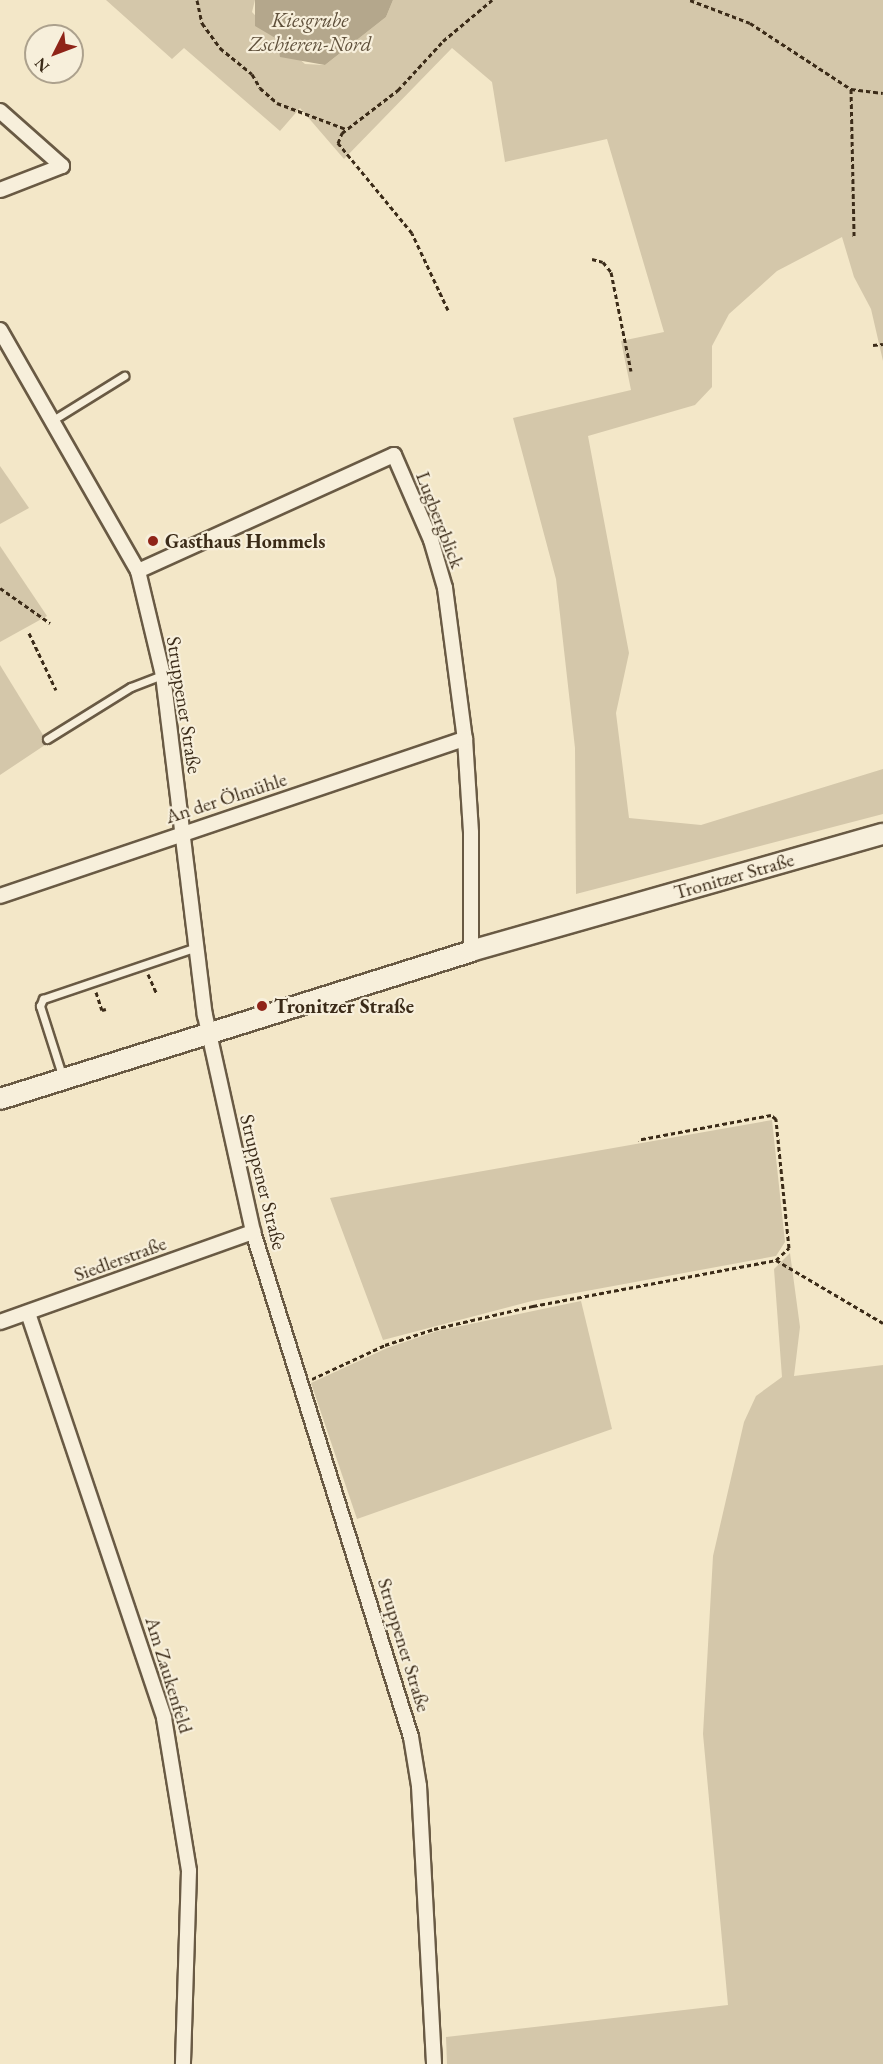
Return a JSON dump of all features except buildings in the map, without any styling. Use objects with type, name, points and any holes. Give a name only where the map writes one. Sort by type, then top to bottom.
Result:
[{"type":"street","points":[[0,111],[62,166],[0,190]]},
{"type":"street","name":"Struppener Straße","points":[[0,330],[138,571],[163,675],[208,1033],[253,1232],[411,1737],[419,1786],[434,2064]]},
{"type":"street","name":"Lugbergblick","points":[[138,571],[394,454],[431,540],[446,588],[465,739],[471,833],[471,951]]},
{"type":"street","name":"An der Ölmühle","points":[[0,896],[465,739]]},
{"type":"street","name":"Tronitzer Straße","points":[[0,1099],[471,951],[883,834]]},
{"type":"street","name":"Siedlerstraße","points":[[0,1322],[253,1232]]},
{"type":"street","name":"Am Zaukenfeld","points":[[28,1313],[164,1718],[181,1804],[189,1871],[183,2064]]},
{"type":"lane","points":[[53,420],[124,376]]},
{"type":"lane","points":[[46,739],[131,687],[163,675]]},
{"type":"lane","points":[[64,1079],[40,1006],[49,994],[197,946]]},
{"type":"path","points":[[197,0],[202,23],[220,48],[252,74],[260,88],[277,103],[346,129]]},
{"type":"path","points":[[448,310],[412,233],[343,152],[338,143],[346,129],[398,90],[443,41],[492,0]]},
{"type":"path","points":[[690,0],[750,23],[851,89],[883,93]]},
{"type":"path","points":[[851,89],[854,238]]},
{"type":"path","points":[[592,259],[603,262],[611,272],[631,371]]},
{"type":"path","points":[[873,345],[883,344]]},
{"type":"path","points":[[0,588],[50,623]]},
{"type":"path","points":[[29,633],[56,690]]},
{"type":"path","points":[[144,964],[156,992]]},
{"type":"path","points":[[93,980],[102,1010],[105,1009]]},
{"type":"path","points":[[302,1383],[385,1345],[435,1329],[534,1306],[776,1260],[789,1248],[776,1119],[759,1116],[638,1140]]},
{"type":"path","points":[[776,1260],[883,1323]]},
{"type":"shaded area","points":[[106,0],[255,0],[252,12],[277,39],[305,64],[325,65],[386,17],[393,0],[883,0],[883,361],[871,309],[854,277],[842,237],[777,271],[729,314],[712,346],[712,387],[695,405],[588,436],[629,653],[616,713],[629,818],[701,825],[883,769],[883,814],[576,894],[575,748],[556,579],[513,418],[631,390],[621,341],[664,332],[607,139],[505,162],[492,82],[452,48],[344,159],[300,108],[280,131],[184,48],[172,59]]},
{"type":"shaded area","points":[[0,466],[29,508],[0,524]]},
{"type":"shaded area","points":[[0,546],[47,616],[0,642]]},
{"type":"shaded area","points":[[0,665],[48,743],[0,775]]},
{"type":"shaded area","points":[[772,1120],[785,1242],[776,1256],[532,1301],[383,1340],[330,1198]]},
{"type":"shaded area","points":[[790,1253],[800,1327],[794,1376],[883,1365],[883,2064],[447,2064],[446,2037],[728,2005],[703,1734],[713,1556],[744,1422],[756,1396],[782,1377],[774,1269]]},
{"type":"shaded area","points":[[581,1301],[612,1429],[357,1519],[311,1383],[387,1348],[437,1331]]},
{"type":"water","name":"Kiesgrube Zschieren-Nord","points":[[255,0],[393,0],[386,17],[325,65],[280,57],[277,39],[255,26]]},
{"type":"place","name":"Gasthaus Hommels","points":[[153,541]]},
{"type":"place","name":"Tronitzer Straße","points":[[262,1006]]}]
